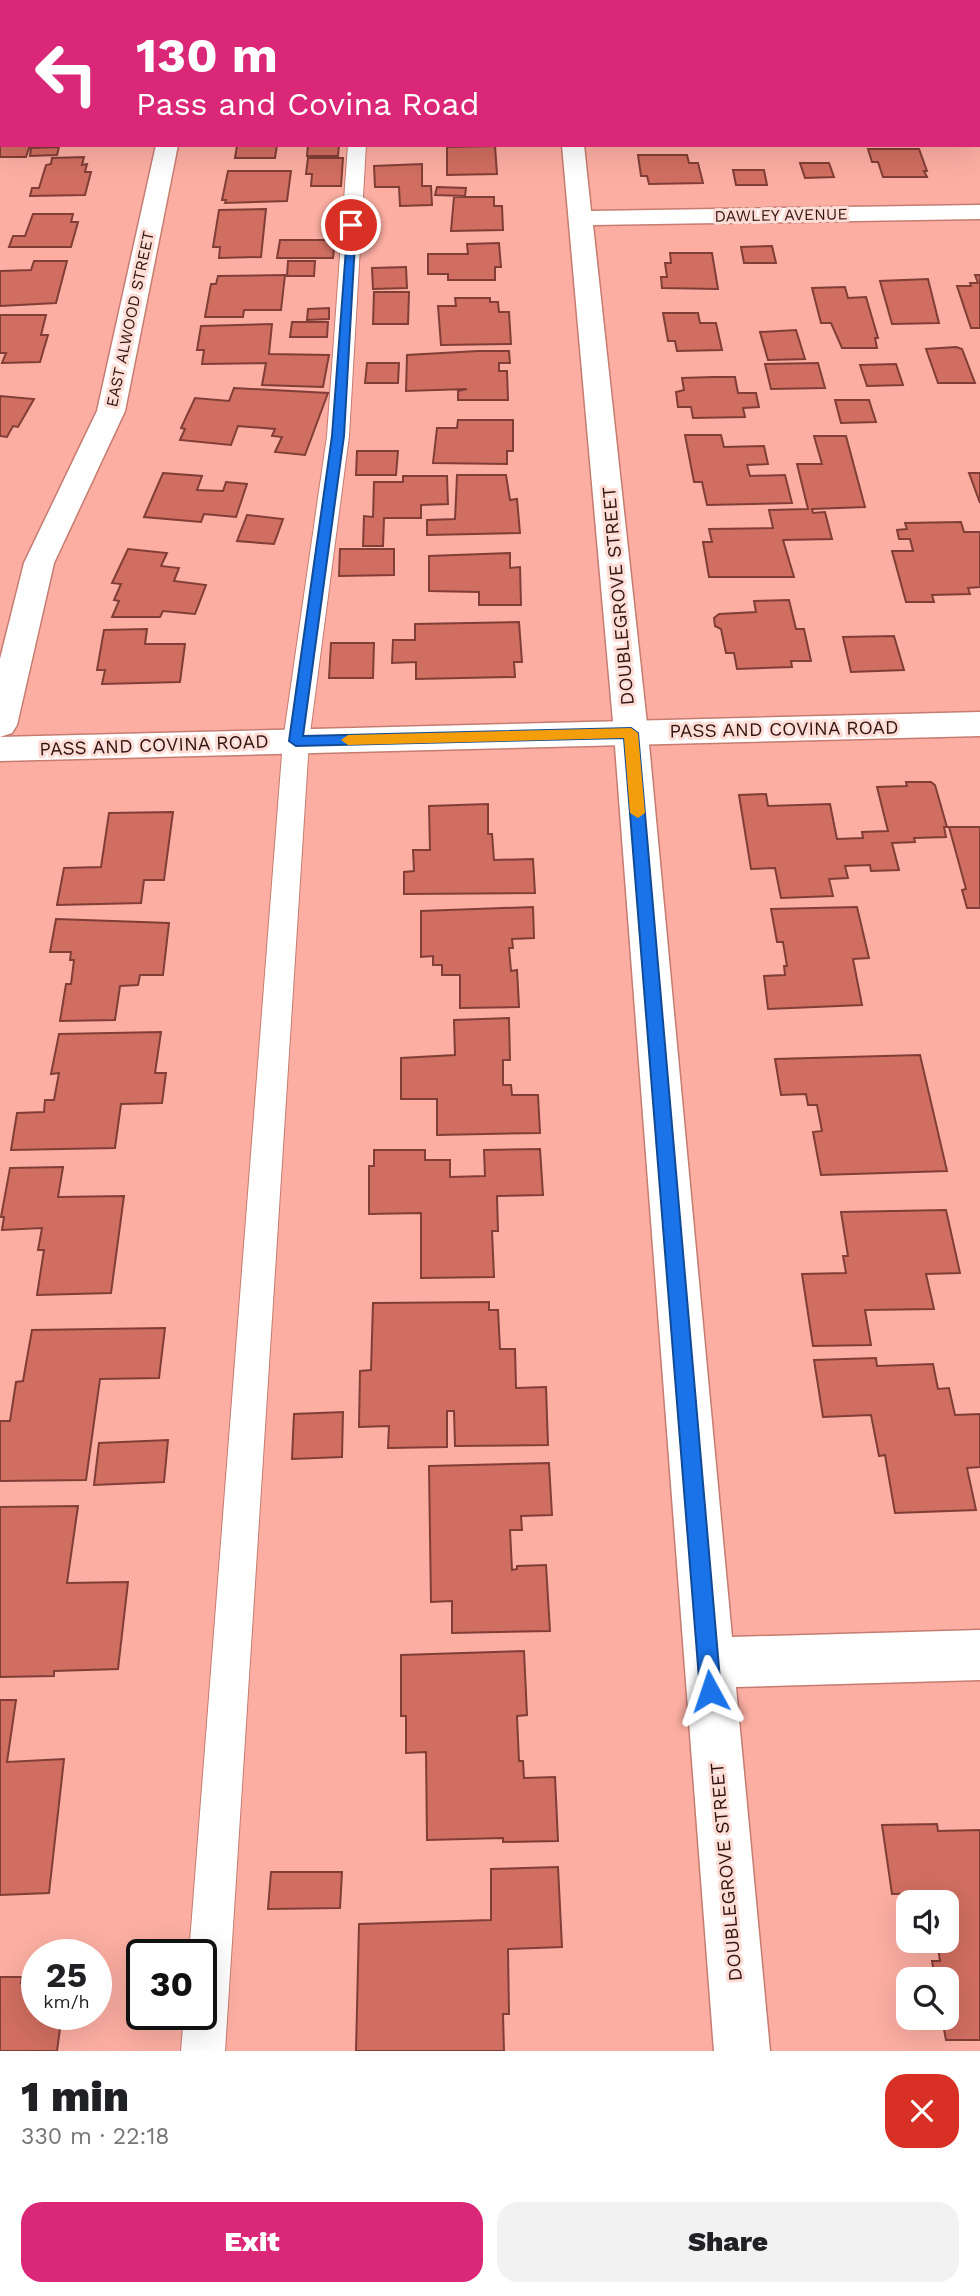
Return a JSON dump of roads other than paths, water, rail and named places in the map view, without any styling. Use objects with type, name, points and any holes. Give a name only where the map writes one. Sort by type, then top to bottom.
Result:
[{"type":"street","name":"EAST ALWOOD STREET","points":[[0,725],[39,564],[111,411],[167,147]]},
{"type":"street","name":"DOUBLEGROVE STREET","points":[[573,147],[631,733],[742,2051]]},
{"type":"street","name":"DAWLEY AVENUE","points":[[582,218],[980,212]]},
{"type":"street","name":"PASS AND COVINA ROAD","points":[[0,749],[980,724]]},
{"type":"street","points":[[708,1663],[980,1655]]},
{"type":"lane","points":[[203,2051],[296,741],[338,436],[357,147]]}]
